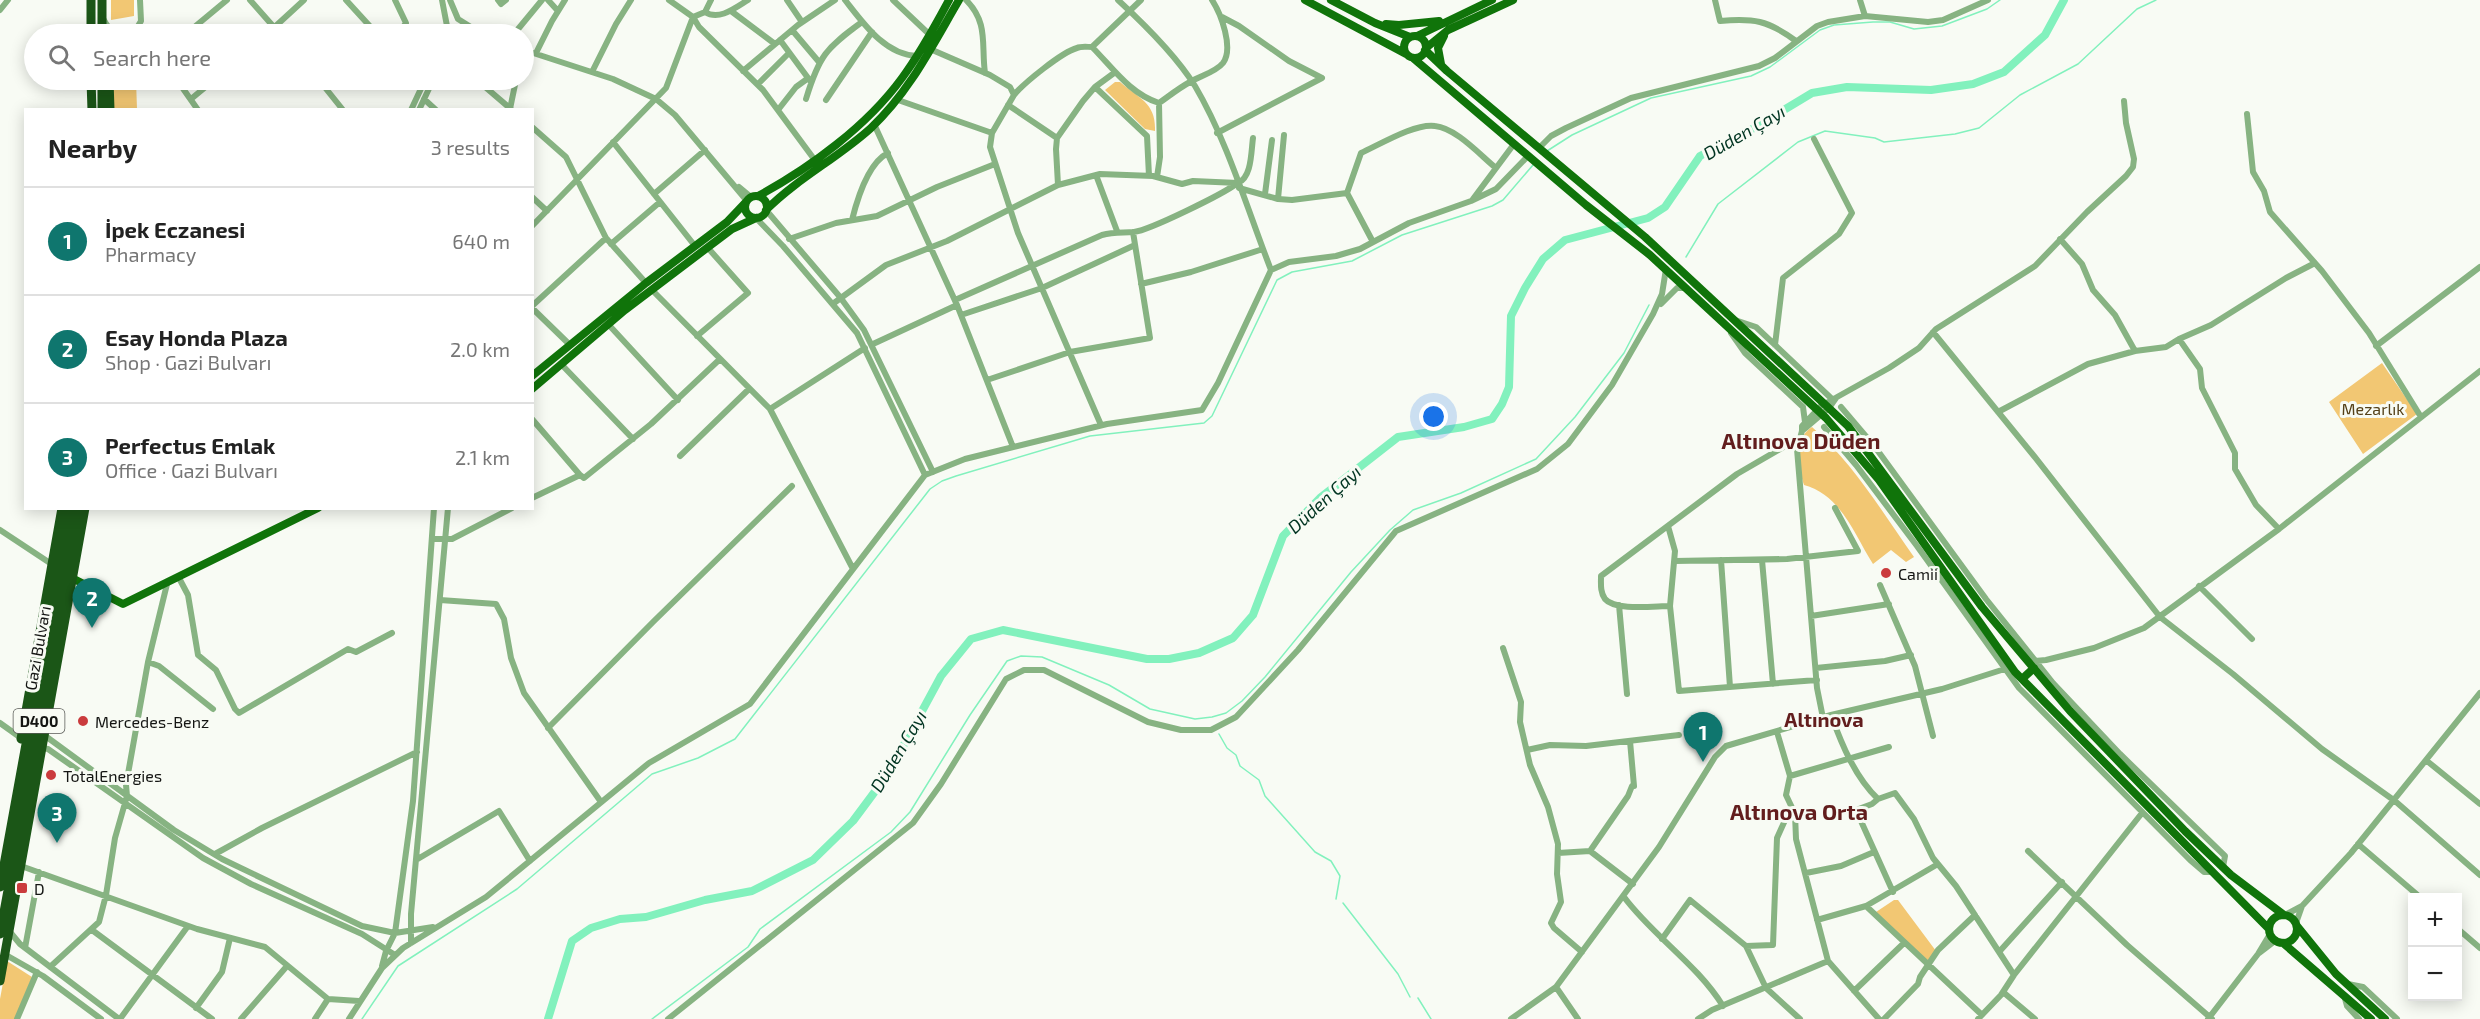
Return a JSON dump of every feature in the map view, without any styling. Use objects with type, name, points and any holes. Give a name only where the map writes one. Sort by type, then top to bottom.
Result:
[{"type":"highway","points":[[91,0],[91,24]]},
{"type":"highway","points":[[102,0],[102,24]]},
{"type":"highway","points":[[92,90],[92,108]]},
{"type":"highway","points":[[102,90],[102,108]]},
{"type":"highway","points":[[109,90],[110,108]]},
{"type":"highway","points":[[0,856],[55,566],[62,510]]},
{"type":"highway","name":"Gazi Bulvarı","points":[[0,887],[55,566],[69,510]]},
{"type":"highway","name":"Gazi Bulvarı","points":[[5,933],[78,510]]},
{"type":"highway","points":[[0,981],[6,955],[5,933],[21,866],[85,510]]},
{"type":"main road","points":[[534,374],[646,283],[727,222],[750,199],[778,186],[846,137],[875,111],[917,56],[950,0]]},
{"type":"main road","points":[[534,386],[652,290],[732,229],[762,215],[785,191],[874,124],[898,100],[959,0]]},
{"type":"main road","points":[[1305,0],[1409,56],[1666,269],[1819,412],[1856,452],[1943,569],[2008,666],[2214,872],[2274,936],[2371,1019]]},
{"type":"main road","points":[[1331,0],[1375,23],[1425,42],[1426,49],[1442,66],[1596,194],[1735,320],[1830,402],[1982,606],[2033,663],[2104,750],[2223,867],[2296,925],[2347,984],[2385,1019]]},
{"type":"main road","points":[[1409,56],[1404,44],[1413,36],[1450,19],[1476,3],[1492,0]]},
{"type":"main road","points":[[1409,56],[1420,57],[1448,30],[1513,0]]},
{"type":"main road","points":[[1375,23],[1399,25],[1450,19]]},
{"type":"main road","points":[[1442,66],[1438,48],[1448,30]]},
{"type":"main road","points":[[750,199],[764,200],[766,210]]},
{"type":"main road","points":[[750,199],[747,213],[756,218]]},
{"type":"main road","points":[[72,578],[123,604],[314,510]]},
{"type":"main road","points":[[2008,666],[2021,652]]},
{"type":"main road","points":[[2022,680],[2033,663]]},
{"type":"main road","points":[[2274,936],[2275,917],[2285,915]]},
{"type":"main road","points":[[2274,936],[2294,938],[2296,925]]},
{"type":"street","points":[[0,10],[8,0]]},
{"type":"street","points":[[138,24],[141,21],[140,0]]},
{"type":"street","points":[[198,24],[227,0]]},
{"type":"street","points":[[250,0],[271,24]]},
{"type":"street","points":[[278,24],[304,0]]},
{"type":"street","points":[[346,0],[368,24]]},
{"type":"street","points":[[395,0],[406,24]]},
{"type":"street","points":[[442,0],[445,24]]},
{"type":"street","points":[[450,0],[458,20],[463,24]]},
{"type":"street","points":[[498,0],[501,4],[506,0]]},
{"type":"street","points":[[522,24],[542,0]]},
{"type":"street","points":[[548,0],[558,11]]},
{"type":"street","points":[[565,0],[536,53],[592,72],[656,99],[675,115],[731,181],[750,199]]},
{"type":"street","points":[[592,72],[631,0]]},
{"type":"street","points":[[669,0],[693,17],[699,27],[758,84],[814,159]]},
{"type":"street","points":[[534,224],[666,88],[693,17],[705,12],[711,0]]},
{"type":"street","points":[[705,12],[710,15],[723,14],[748,0]]},
{"type":"street","points":[[788,0],[802,22]]},
{"type":"street","points":[[743,71],[802,22],[835,0]]},
{"type":"street","points":[[845,0],[872,32],[900,54],[917,56]]},
{"type":"street","points":[[893,0],[930,34]]},
{"type":"street","points":[[966,0],[978,16],[984,32],[983,54],[986,73]]},
{"type":"street","points":[[1118,0],[1146,26],[1191,81],[1217,134],[1271,270]]},
{"type":"street","points":[[1101,425],[1032,266],[1010,210],[990,147],[992,133],[1014,95],[1022,86],[1076,48],[1092,47],[1141,0]]},
{"type":"street","points":[[1159,103],[1191,81],[1221,65],[1225,59],[1227,50],[1222,16],[1212,0]]},
{"type":"street","points":[[1715,0],[1720,21],[1744,19],[1766,22],[1796,41]]},
{"type":"street","points":[[1860,0],[1865,16]]},
{"type":"street","points":[[1539,148],[1551,136],[1631,98],[1752,68],[1775,58],[1817,26],[1828,22],[1865,16],[1928,22],[1943,20],[1988,0]]},
{"type":"street","points":[[731,11],[778,42],[789,52],[809,80]]},
{"type":"street","points":[[1217,134],[1322,78],[1289,61],[1222,16]]},
{"type":"street","points":[[102,17],[108,24]]},
{"type":"street","points":[[450,24],[451,21],[458,20]]},
{"type":"street","points":[[806,99],[809,80],[819,62],[831,46],[848,30],[862,22]]},
{"type":"street","points":[[792,30],[819,62]]},
{"type":"street","points":[[826,100],[872,32]]},
{"type":"street","points":[[1092,47],[1114,73],[1149,100],[1159,103]]},
{"type":"street","points":[[930,49],[986,73],[1010,87],[1014,95]]},
{"type":"street","points":[[758,84],[789,52]]},
{"type":"street","points":[[1058,185],[1057,138],[1095,87],[1114,73]]},
{"type":"street","points":[[778,110],[796,87],[809,80]]},
{"type":"street","points":[[1095,87],[1147,136],[1149,176]]},
{"type":"street","points":[[184,90],[197,108]]},
{"type":"street","points":[[191,99],[202,90]]},
{"type":"street","points":[[328,90],[342,108]]},
{"type":"street","points":[[412,108],[420,90]]},
{"type":"street","points":[[419,108],[428,90]]},
{"type":"street","points":[[488,90],[509,108]]},
{"type":"street","points":[[510,108],[514,90]]},
{"type":"street","points":[[424,99],[434,108]]},
{"type":"street","points":[[898,100],[992,133]]},
{"type":"street","points":[[1802,431],[1830,402],[1919,348],[1933,332],[2035,266],[2060,238],[2133,167],[2134,159],[2124,101]]},
{"type":"street","points":[[1157,177],[1160,157],[1159,103]]},
{"type":"street","points":[[1008,105],[1057,138]]},
{"type":"street","points":[[2247,114],[2253,172],[2264,191],[2270,212],[2315,263],[2376,346],[2421,417]]},
{"type":"street","points":[[874,124],[956,302],[1013,447]]},
{"type":"street","points":[[1373,242],[1347,193],[1361,153],[1425,126],[1439,127],[1462,139],[1496,168]]},
{"type":"street","points":[[534,129],[566,157],[609,241],[646,283]]},
{"type":"street","points":[[1278,199],[1284,135]]},
{"type":"street","points":[[873,344],[956,302],[1102,235],[1118,231],[1133,232],[1238,185],[1244,181],[1247,174],[1253,138]]},
{"type":"street","points":[[1775,345],[1783,278],[1839,234],[1852,213],[1814,139]]},
{"type":"street","points":[[1265,194],[1272,140]]},
{"type":"street","points":[[613,142],[695,246]]},
{"type":"street","points":[[1471,201],[1514,144]]},
{"type":"street","points":[[654,194],[705,150]]},
{"type":"street","points":[[852,220],[858,193],[864,181],[882,156],[888,153]]},
{"type":"street","points":[[349,1019],[382,968],[395,955],[439,924],[486,897],[649,763],[750,704],[925,475],[965,459],[1101,425],[1202,410],[1218,383],[1271,270],[1289,262],[1336,256],[1373,242],[1409,223],[1471,201],[1496,189],[1528,156]]},
{"type":"street","points":[[789,239],[836,223],[877,216],[996,164]]},
{"type":"street","points":[[1096,175],[1118,231]]},
{"type":"street","points":[[834,303],[886,265],[932,247],[1058,185],[1096,175],[1149,176],[1182,184],[1193,182],[1238,185],[1278,199],[1309,199],[1347,193]]},
{"type":"street","points":[[534,199],[547,211]]},
{"type":"street","points":[[534,305],[609,241],[660,202]]},
{"type":"street","points":[[766,210],[840,297],[873,344],[933,472]]},
{"type":"street","points":[[756,218],[834,303],[857,333],[925,475]]},
{"type":"street","points":[[987,380],[1070,352],[1150,338],[1133,232]]},
{"type":"street","points":[[2060,238],[2082,264],[2093,290],[2115,315],[2135,351]]},
{"type":"street","points":[[961,315],[1042,288],[1135,245]]},
{"type":"street","points":[[697,336],[748,293],[708,248]]},
{"type":"street","points":[[1141,284],[1191,272],[1263,249]]},
{"type":"street","points":[[1998,412],[2088,364],[2135,351],[2166,347],[2211,326],[2286,278],[2315,263]]},
{"type":"street","points":[[2376,346],[2480,267]]},
{"type":"street","points":[[668,1019],[913,823],[941,784],[1006,679],[1024,670],[1044,670],[1148,722],[1181,730],[1211,730],[1236,717],[1299,650],[1396,531],[1537,469],[1568,444],[1612,384],[1653,314],[1662,294],[1666,269]]},
{"type":"street","points":[[1653,314],[1671,292],[1677,288],[1687,288]]},
{"type":"street","points":[[652,290],[770,409],[853,569]]},
{"type":"street","points":[[534,309],[569,344]]},
{"type":"street","points":[[1735,320],[1756,327],[1830,402]]},
{"type":"street","points":[[608,324],[678,400]]},
{"type":"street","points":[[1726,325],[1745,353],[1803,407],[1804,422],[1797,449],[1816,680],[1823,718]]},
{"type":"street","points":[[1933,332],[2160,617],[2234,674],[2322,749],[2395,801],[2480,875]]},
{"type":"street","points":[[2179,339],[2200,369],[2202,388],[2235,453],[2235,469],[2256,505],[2279,529]]},
{"type":"street","points":[[770,409],[865,348]]},
{"type":"street","points":[[534,421],[584,478],[678,400],[720,359]]},
{"type":"street","points":[[561,364],[633,439]]},
{"type":"street","points":[[1840,407],[1875,447],[2033,663],[2094,648],[2144,628],[2279,529],[2480,371]]},
{"type":"street","points":[[680,456],[749,389]]},
{"type":"street","points":[[1804,422],[1819,412]]},
{"type":"street","points":[[1824,427],[1856,465],[2008,666],[2019,688],[2142,813],[2204,872],[2214,872]]},
{"type":"street","points":[[1670,606],[1611,604],[1604,598],[1601,590],[1601,576],[1737,474],[1800,438]]},
{"type":"street","points":[[1861,443],[1875,447]]},
{"type":"street","points":[[1856,452],[1856,465]]},
{"type":"street","points":[[534,497],[580,475]]},
{"type":"street","points":[[548,728],[792,486]]},
{"type":"street","points":[[1675,561],[1806,558],[1858,551],[1835,507]]},
{"type":"street","points":[[382,968],[386,951],[395,933],[413,801],[434,510]]},
{"type":"street","points":[[411,943],[411,914],[448,510]]},
{"type":"street","points":[[432,539],[452,539],[508,510]]},
{"type":"street","points":[[1668,526],[1673,539],[1675,561],[1670,606],[1679,691],[1816,680]]},
{"type":"street","points":[[0,530],[55,566]]},
{"type":"street","points":[[1721,560],[1730,687]]},
{"type":"street","points":[[1762,560],[1773,684]]},
{"type":"street","points":[[179,578],[188,595],[198,655],[216,670],[239,713],[348,649],[356,652],[392,633]]},
{"type":"street","points":[[50,967],[99,922],[106,895],[115,838],[127,796],[126,785],[148,662],[167,584]]},
{"type":"street","points":[[1880,585],[1911,655],[1933,736]]},
{"type":"street","points":[[2199,586],[2252,639]]},
{"type":"street","points":[[440,600],[496,604],[504,619],[511,658],[524,693],[601,802]]},
{"type":"street","points":[[1811,616],[1889,604]]},
{"type":"street","points":[[1619,606],[1627,694]]},
{"type":"street","points":[[1503,648],[1521,702],[1520,722],[1527,750],[1541,794],[1548,807],[1558,844],[1557,874],[1561,902],[1551,923],[1582,952]]},
{"type":"street","points":[[1815,668],[1885,661],[1911,655]]},
{"type":"street","points":[[148,662],[159,666],[213,709]]},
{"type":"street","points":[[1511,1019],[1556,987],[1624,897],[1715,757],[1726,746],[1823,718],[1985,677],[2008,666]]},
{"type":"street","points":[[2285,915],[2302,906],[2358,844],[2479,696]]},
{"type":"street","points":[[1831,716],[1849,758],[1870,792],[1878,799]]},
{"type":"street","points":[[0,723],[21,738]]},
{"type":"street","points":[[1777,732],[1790,776],[1786,795],[1796,814],[1796,839],[1828,961],[1879,1019]]},
{"type":"street","points":[[44,735],[174,830],[215,854],[363,926],[395,933],[439,924]]},
{"type":"street","points":[[1527,750],[1550,745],[1586,747],[1679,735]]},
{"type":"street","points":[[1590,851],[1633,786],[1630,741]]},
{"type":"street","points":[[1790,776],[1889,747]]},
{"type":"street","points":[[42,748],[48,749],[203,858],[270,893],[362,934],[395,955]]},
{"type":"street","points":[[215,854],[262,828],[417,752]]},
{"type":"street","points":[[2427,761],[2480,804]]},
{"type":"street","points":[[1893,892],[1856,810],[1895,793],[1914,819],[1938,864],[2014,975]]},
{"type":"street","points":[[416,860],[499,811],[530,861]]},
{"type":"street","points":[[1866,906],[1980,1017],[2003,992],[2142,813]]},
{"type":"street","points":[[1746,946],[1773,945],[1777,838],[1786,818],[1796,814]]},
{"type":"street","points":[[2358,844],[2416,893]]},
{"type":"street","points":[[1558,852],[1590,851],[1633,884]]},
{"type":"street","points":[[2028,851],[2127,945],[2210,1018],[2274,936]]},
{"type":"street","points":[[1806,873],[1840,866],[1874,852]]},
{"type":"street","points":[[1818,920],[1866,906],[1938,864]]},
{"type":"street","points":[[21,866],[188,926],[265,947],[328,999],[359,1001]]},
{"type":"street","points":[[25,948],[39,872]]},
{"type":"street","points":[[1999,952],[2062,882]]},
{"type":"street","points":[[1624,897],[1641,920],[1703,981],[1723,1006]]},
{"type":"street","points":[[1662,939],[1690,900],[1746,946],[1766,988],[1800,1019]]},
{"type":"street","points":[[2296,925],[2302,906]]},
{"type":"street","points":[[1884,1019],[1918,984],[1920,976],[1938,950],[1975,915]]},
{"type":"street","points":[[5,933],[119,1019],[188,926]]},
{"type":"street","points":[[92,930],[212,1019]]},
{"type":"street","points":[[2462,933],[2480,948]]},
{"type":"street","points":[[196,1008],[222,972],[230,938]]},
{"type":"street","points":[[1854,991],[1904,943]]},
{"type":"street","points":[[6,955],[37,972],[100,1019]]},
{"type":"street","points":[[1698,1019],[1828,961]]},
{"type":"street","points":[[241,1019],[287,966]]},
{"type":"street","points":[[17,1019],[37,972]]},
{"type":"street","points":[[2347,984],[2362,987],[2397,1019]]},
{"type":"street","points":[[1556,987],[1578,1019]]},
{"type":"street","points":[[2003,992],[2035,1019]]},
{"type":"street","points":[[2344,994],[2347,1006],[2359,1019]]},
{"type":"street","points":[[315,1019],[328,999]]},
{"type":"green space","points":[[111,0],[134,0],[134,16],[111,20]]},
{"type":"green space","points":[[1115,82],[1120,82],[1150,108],[1155,122],[1155,131],[1145,129],[1105,90]]},
{"type":"green space","points":[[113,90],[136,90],[137,108],[113,108]]},
{"type":"green space","name":"Mezarlık","points":[[2382,363],[2417,414],[2363,454],[2329,402]]},
{"type":"green space","points":[[1812,427],[1854,472],[1914,557],[1906,562],[1891,550],[1873,564],[1853,528],[1837,506],[1817,490],[1804,485],[1799,462],[1800,446],[1806,432]]},
{"type":"green space","points":[[1894,900],[1898,900],[1936,951],[1927,962],[1876,912]]},
{"type":"green space","points":[[7,961],[32,977],[15,1019],[0,1019],[0,999]]},
{"type":"waterway","points":[[1547,151],[1572,135],[1651,98],[1751,76],[1770,67],[1820,30],[1834,25],[1890,22],[1914,29],[1942,26],[1987,9],[2000,0]]},
{"type":"waterway","name":"Düden Çayı","points":[[548,1019],[572,941],[591,928],[620,919],[646,917],[705,900],[752,891],[813,860],[853,821],[888,774],[941,676],[971,639],[1003,630],[1147,659],[1169,659],[1199,653],[1233,638],[1253,615],[1283,536],[1320,498],[1398,437],[1464,427],[1492,419],[1509,387],[1511,316],[1543,259],[1565,240],[1648,218],[1665,207],[1700,156],[1754,128],[1812,93],[1847,87],[1931,90],[1973,84],[2004,72],[2045,35],[2064,0]]},
{"type":"waterway","points":[[1686,257],[1718,204],[1798,142],[1825,131],[1875,138],[1884,142],[1955,134],[1979,128],[2020,95],[2078,64],[2137,9],[2156,0]]},
{"type":"waterway","points":[[362,1019],[398,966],[517,889],[652,774],[698,758],[735,739],[930,489],[956,476],[1090,436],[1204,423],[1212,416],[1277,280],[1292,272],[1352,261],[1402,235],[1492,206],[1503,200],[1533,165]]},
{"type":"waterway","points":[[652,1019],[748,947],[760,929],[891,832],[910,812],[970,715],[1007,661],[1021,656],[1042,657],[1109,685],[1150,709],[1195,719],[1226,713],[1242,701],[1265,677],[1351,572],[1390,530],[1413,510],[1461,493],[1536,459],[1575,417],[1624,353],[1649,305]]},
{"type":"waterway","points":[[1219,734],[1227,748],[1236,755],[1240,766],[1259,780],[1265,796],[1315,852],[1331,861],[1340,876],[1336,899]]},
{"type":"waterway","points":[[1343,903],[1398,974],[1410,997]]},
{"type":"waterway","points":[[1418,998],[1431,1019]]},
{"type":"place","name":"Camii","points":[[1886,573]]},
{"type":"place","name":"Esay Honda Plaza","points":[[92,628]]},
{"type":"place","name":"Mercedes-Benz","points":[[83,721]]},
{"type":"place","name":"İpek Eczanesi","points":[[1703,762]]},
{"type":"place","name":"TotalEnergies","points":[[51,775]]},
{"type":"place","name":"Perfectus Emlak","points":[[57,843]]},
{"type":"place","name":"D","points":[[22,888]]},
{"type":"district","name":"Altınova Düden","points":[[1801,440]]},
{"type":"district","name":"Altınova","points":[[1824,719]]},
{"type":"district","name":"Altınova Orta","points":[[1799,811]]}]
